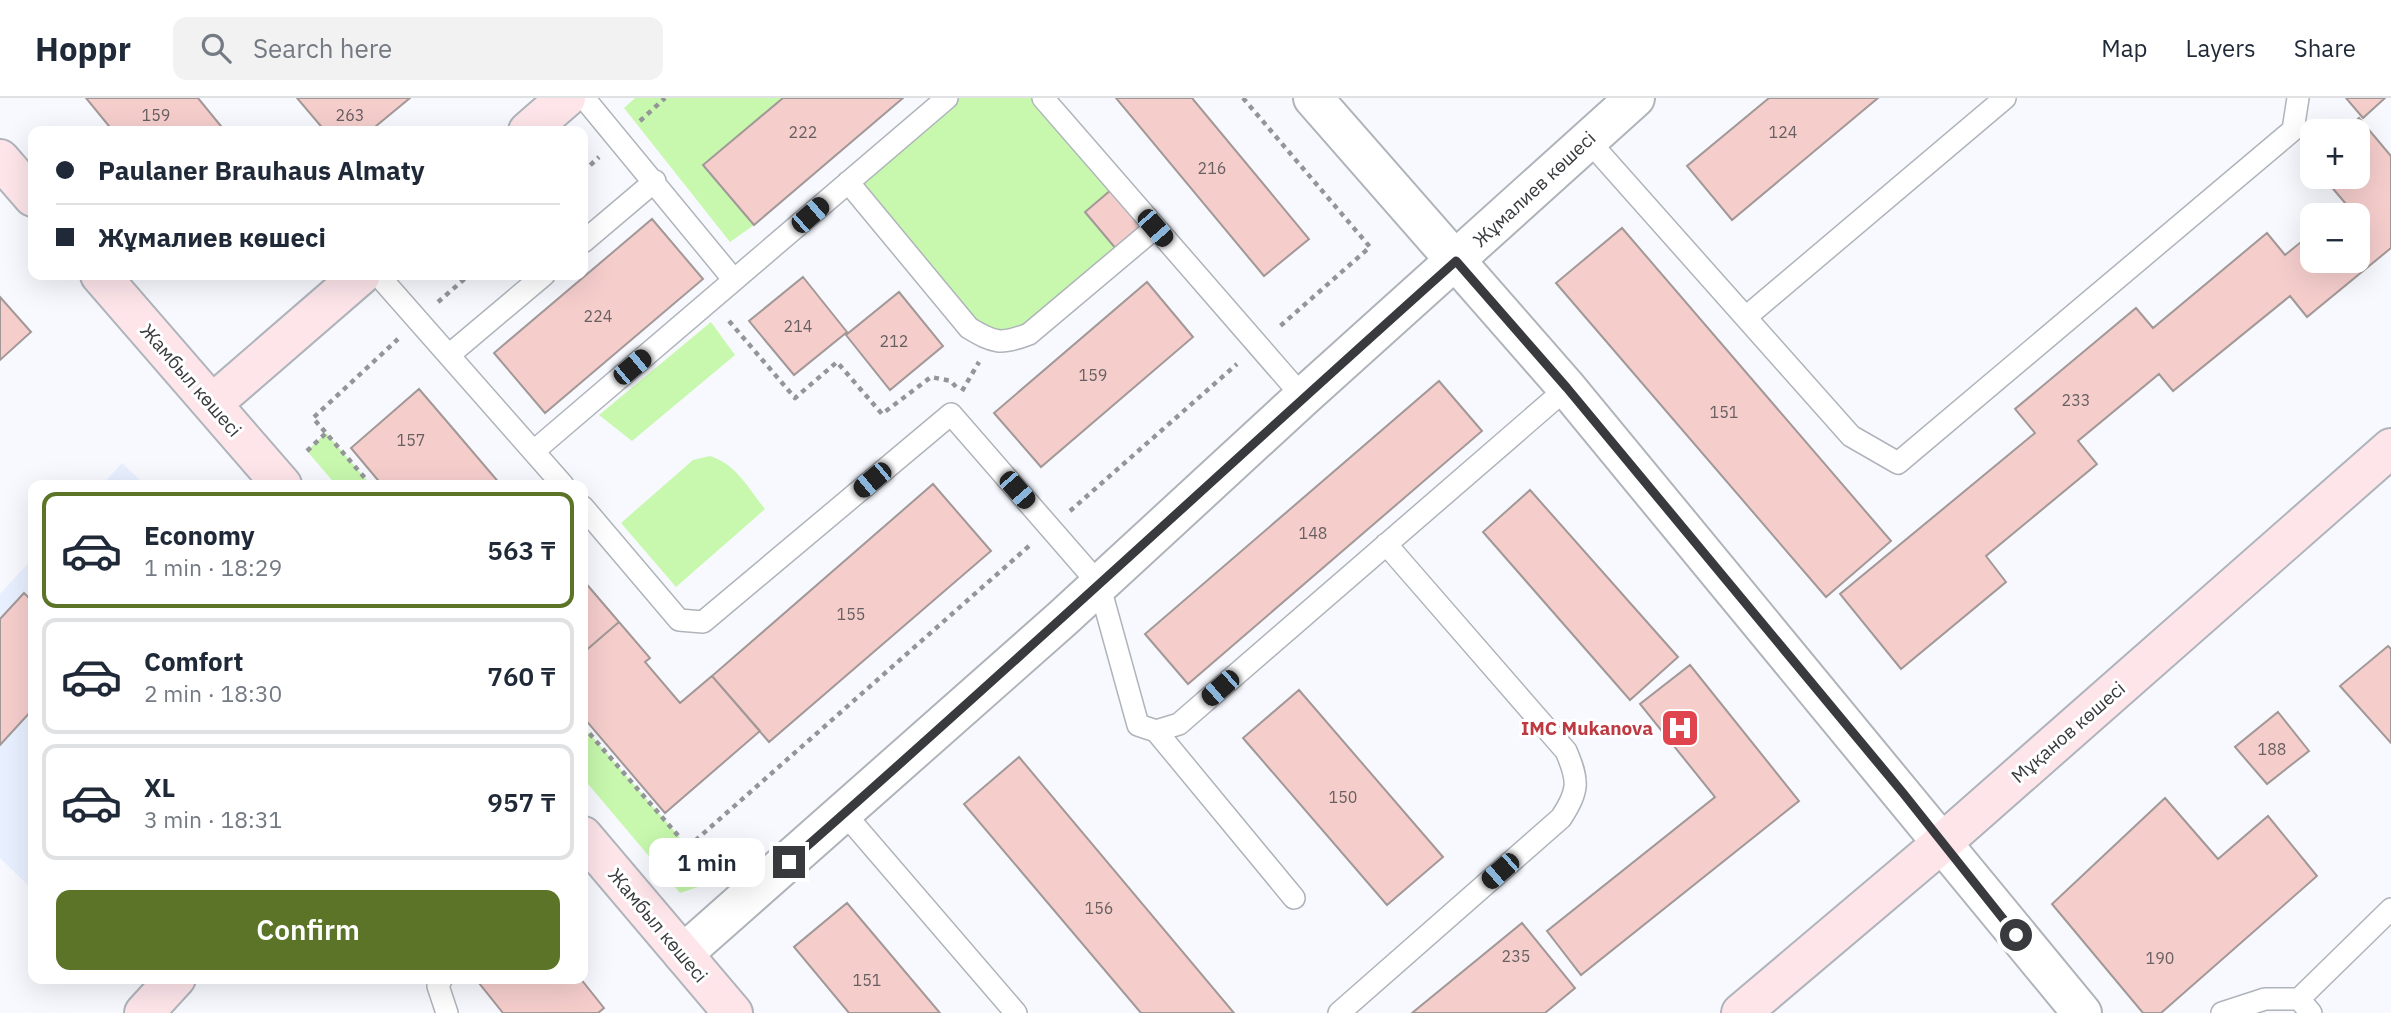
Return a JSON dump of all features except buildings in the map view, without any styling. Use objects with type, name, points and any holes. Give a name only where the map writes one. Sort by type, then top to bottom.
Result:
[{"type":"street","points":[[534,126],[566,98]]},
{"type":"street","points":[[1312,98],[1567,388],[2082,1013]]},
{"type":"street","name":"Жұмалиев көшесі","points":[[683,954],[1099,584],[1635,98]]},
{"type":"street","points":[[0,159],[28,191]]},
{"type":"street","name":"Жамбыл көшесі","points":[[104,280],[278,480]]},
{"type":"street","points":[[212,404],[355,280]]},
{"type":"street","name":"Мұқанов көшесі","points":[[1741,1013],[1941,843],[2391,448]]},
{"type":"street","name":"Жамбыл көшесі","points":[[588,849],[683,954],[722,1009]]},
{"type":"street","points":[[144,1013],[171,984]]},
{"type":"lane","points":[[584,98],[734,280]]},
{"type":"lane","points":[[534,451],[947,98]]},
{"type":"lane","points":[[1043,98],[1303,397]]},
{"type":"lane","points":[[1746,317],[2005,98]]},
{"type":"lane","points":[[1587,139],[1851,436],[1898,463],[2294,130],[2298,98]]},
{"type":"lane","points":[[588,238],[654,181]]},
{"type":"lane","points":[[848,182],[969,328],[991,341],[1011,341],[1029,334],[1155,228]]},
{"type":"lane","points":[[382,280],[559,480]]},
{"type":"lane","points":[[449,355],[538,280]]},
{"type":"lane","points":[[1156,731],[1179,724],[1567,388]]},
{"type":"lane","points":[[588,514],[679,620],[703,622],[950,414],[1099,584],[1138,724],[1156,731],[1294,898]]},
{"type":"lane","points":[[1339,1013],[1561,818],[1574,799],[1576,773],[1566,751],[1386,544]]},
{"type":"lane","points":[[844,813],[1016,1013]]},
{"type":"lane","points":[[2222,1013],[2265,999],[2305,1006],[2391,909]]},
{"type":"lane","points":[[439,984],[447,1013]]},
{"type":"path","points":[[588,732],[688,847],[1370,247],[1243,98]]},
{"type":"path","points":[[368,480],[313,418],[463,280]]},
{"type":"path","points":[[710,300],[795,398],[837,362],[882,414],[930,377],[951,381],[961,393]]},
{"type":"path","points":[[307,451],[326,433]]},
{"type":"path","points":[[1061,501],[1070,511]]},
{"type":"shaded area","points":[[122,463],[140,480],[107,480]]},
{"type":"shaded area","points":[[28,563],[28,885],[0,858],[0,594]]},
{"type":"green space","points":[[635,98],[783,98],[704,165],[754,225],[730,242],[624,108]]},
{"type":"green space","points":[[947,98],[1043,98],[1155,228],[1029,334],[991,341],[848,182]]},
{"type":"green space","points":[[711,322],[735,355],[632,441],[599,415]]},
{"type":"green space","points":[[326,433],[367,480],[332,480],[307,451]]},
{"type":"green space","points":[[710,456],[735,471],[765,509],[676,587],[621,523],[693,460]]},
{"type":"green space","points":[[588,732],[688,847],[701,886],[680,893],[588,784]]},
{"type":"place","name":"IMC Mukanova","points":[[1680,728]]},
{"type":"route","points":[[789,862],[1063,618],[1303,397],[1456,261],[1567,388],[1903,793],[2016,935]]}]
